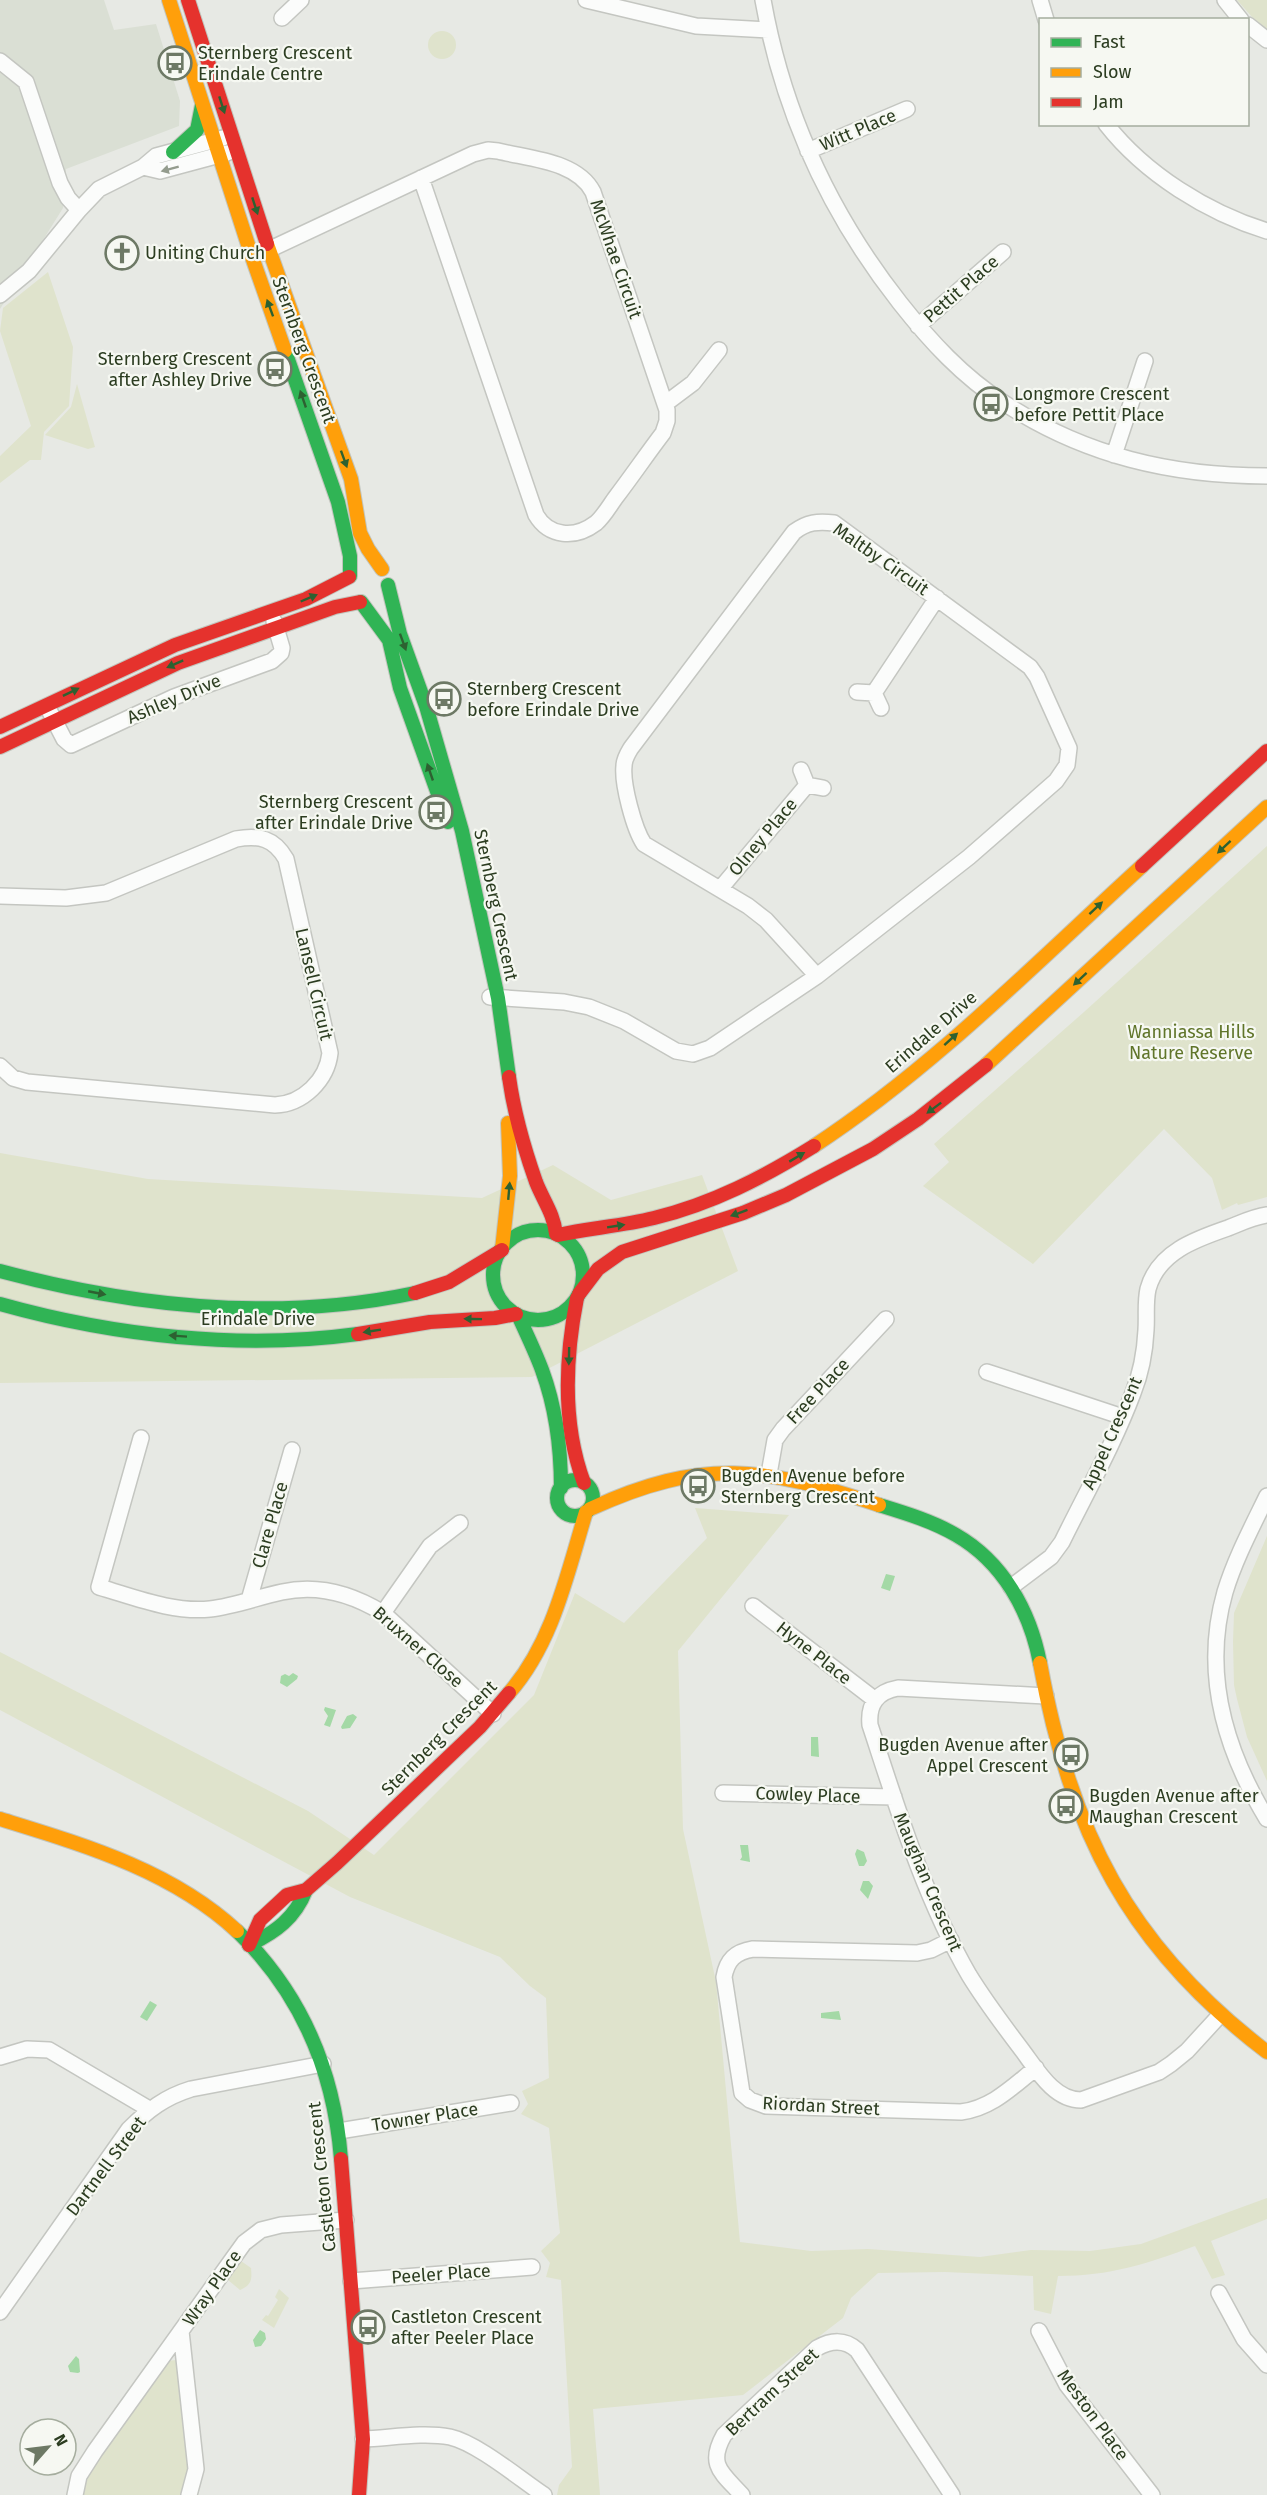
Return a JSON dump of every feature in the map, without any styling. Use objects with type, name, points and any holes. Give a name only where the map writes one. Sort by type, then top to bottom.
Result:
[{"type":"street","points":[[282,18],[301,0]]},
{"type":"street","points":[[586,0],[696,26],[769,30]]},
{"type":"street","points":[[764,0],[780,76],[808,151],[849,231],[875,271],[918,326],[958,368],[1004,404],[1057,433],[1114,454],[1178,471],[1223,476],[1267,476]]},
{"type":"street","points":[[1040,0],[1045,18]]},
{"type":"street","points":[[1225,0],[1239,18]]},
{"type":"street","name":"Sternberg Crescent","points":[[170,3],[252,257],[338,502],[347,538],[350,577]]},
{"type":"street","name":"Sternberg Crescent","points":[[190,5],[269,249],[351,479],[363,537],[382,569]]},
{"type":"street","points":[[1249,26],[1267,40]]},
{"type":"street","points":[[0,61],[26,82],[60,183],[79,210]]},
{"type":"street","points":[[173,152],[197,130],[202,105]]},
{"type":"street","name":"Witt Place","points":[[808,151],[907,109]]},
{"type":"street","points":[[1108,126],[1125,145],[1158,174],[1231,218],[1267,231]]},
{"type":"street","points":[[143,167],[160,171],[234,143]]},
{"type":"street","points":[[0,296],[29,272],[99,189],[143,167],[156,156],[216,148]]},
{"type":"street","name":"McWhae Circuit","points":[[252,257],[421,178],[473,154],[488,150],[567,168],[579,173],[588,182],[665,404],[667,421],[663,433],[599,519],[582,531],[562,539],[542,524],[536,515],[421,178]]},
{"type":"street","name":"Pettit Place","points":[[918,326],[1003,252]]},
{"type":"street","points":[[665,404],[693,383],[719,350]]},
{"type":"street","points":[[1114,454],[1145,361]]},
{"type":"street","name":"Maltby Circuit","points":[[493,997],[564,1002],[589,1007],[624,1021],[676,1051],[693,1054],[710,1048],[817,976],[969,857],[1056,781],[1067,765],[1069,748],[1065,737],[1030,667],[834,523],[819,521],[803,525],[794,532],[631,748],[625,760],[624,779],[641,839],[654,851],[748,906],[766,920],[817,976]]},
{"type":"street","points":[[0,727],[175,645],[316,595],[350,577],[358,567],[364,564],[382,569],[388,585],[379,601],[367,604],[355,599],[349,589],[350,577]]},
{"type":"street","name":"Sternberg Crescent","points":[[388,585],[400,634],[426,706],[452,791],[518,1126],[537,1184],[555,1221],[557,1235]]},
{"type":"street","points":[[874,693],[937,598]]},
{"type":"street","name":"Sternberg Crescent","points":[[360,602],[384,630],[389,640],[400,688],[470,887]]},
{"type":"street","name":"Ashley Drive","points":[[0,747],[178,663],[335,607],[360,602]]},
{"type":"street","name":"Ashley Drive","points":[[46,704],[64,739],[71,745],[174,697],[272,661],[282,648],[270,613]]},
{"type":"street","points":[[857,692],[874,693]]},
{"type":"street","points":[[874,693],[881,708]]},
{"type":"street","name":"Erindale Drive","points":[[557,1235],[644,1221],[711,1200],[783,1166],[821,1142],[910,1076],[1267,751]]},
{"type":"street","name":"Olney Place","points":[[801,770],[807,785]]},
{"type":"street","name":"Olney Place","points":[[720,889],[807,785]]},
{"type":"street","name":"Olney Place","points":[[807,785],[824,788]]},
{"type":"street","points":[[517,1315],[536,1320],[555,1317],[571,1306],[598,1269],[622,1252],[743,1212],[786,1195],[873,1149],[918,1119],[986,1065],[1267,807]]},
{"type":"street","name":"Lansell Circuit","points":[[0,896],[66,898],[99,895],[129,885],[236,839],[251,836],[264,838],[280,848],[286,859],[330,1053],[323,1077],[304,1095],[286,1105],[275,1106],[27,1082],[12,1078],[0,1066]]},
{"type":"street","name":"Sternberg Crescent","points":[[493,997],[510,1152],[510,1176],[502,1249]]},
{"type":"street","name":"Appel Crescent","points":[[1011,1587],[1051,1557],[1062,1542],[1123,1417],[1134,1392],[1143,1361],[1146,1305],[1149,1288],[1156,1271],[1169,1256],[1194,1240],[1267,1215]]},
{"type":"street","points":[[588,1511],[593,1494],[573,1455],[570,1422],[570,1338],[583,1277],[580,1260],[572,1246],[557,1235],[531,1231],[515,1237],[502,1249],[495,1264],[494,1281],[499,1297],[517,1315],[543,1373],[554,1410],[562,1461],[558,1502],[564,1512],[576,1516],[588,1511],[630,1491]]},
{"type":"street","name":"Erindale Drive","points":[[0,1271],[39,1282],[167,1303],[235,1307],[305,1306],[357,1302],[429,1290],[454,1279],[502,1249]]},
{"type":"street","name":"Erindale Drive","points":[[3,1305],[36,1314],[168,1335],[287,1340],[343,1336],[430,1322],[517,1315]]},
{"type":"street","name":"Free Place","points":[[769,1473],[775,1440],[783,1429],[886,1319]]},
{"type":"street","points":[[987,1372],[1123,1417]]},
{"type":"street","name":"Bruxner Close","points":[[141,1438],[99,1587],[184,1609],[210,1609],[285,1591],[312,1589],[351,1596],[382,1613],[493,1714]]},
{"type":"street","name":"Clare Place","points":[[249,1600],[292,1450]]},
{"type":"street","points":[[561,1488],[575,1480],[612,1492],[630,1491],[702,1473],[769,1473],[805,1480],[931,1522],[958,1536],[982,1554],[1011,1587],[1027,1614],[1038,1643],[1046,1696],[1060,1757],[1087,1830],[1112,1880],[1146,1931],[1172,1964],[1220,2015],[1267,2052]]},
{"type":"street","points":[[1267,1496],[1225,1592],[1218,1626],[1215,1659],[1217,1692],[1230,1743],[1247,1782],[1267,1818]]},
{"type":"street","name":"Sternberg Crescent","points":[[249,1945],[260,1920],[288,1895],[306,1890],[337,1863],[493,1714],[528,1667],[546,1633],[560,1598],[588,1511]]},
{"type":"street","name":"Sternberg Crescent","points":[[564,1512],[572,1533],[573,1553]]},
{"type":"street","points":[[382,1613],[430,1546],[460,1523]]},
{"type":"street","name":"Hyne Place","points":[[753,1606],[874,1699]]},
{"type":"street","points":[[874,1699],[886,1690],[898,1688],[1046,1696]]},
{"type":"street","name":"Maughan Crescent","points":[[874,1699],[869,1712],[870,1725],[913,1856],[951,1940],[989,2007],[1059,2095],[1071,2100],[1081,2100],[1159,2072],[1187,2051],[1220,2015]]},
{"type":"street","name":"Cowley Place","points":[[723,1793],[894,1797]]},
{"type":"street","name":"Castleton Crescent","points":[[0,1819],[132,1864],[190,1894],[225,1920],[249,1945],[274,1973],[304,2018],[323,2064],[333,2097],[339,2131],[363,2439],[359,2495]]},
{"type":"street","name":"Sternberg Crescent","points":[[249,1945],[273,1934],[300,1907],[306,1890]]},
{"type":"street","points":[[225,1920],[260,1920]]},
{"type":"street","points":[[273,1934],[271,1958],[274,1973]]},
{"type":"street","name":"Riordan Street","points":[[951,1940],[931,1950],[917,1953],[753,1949],[737,1954],[726,1966],[724,1977],[742,2092],[750,2100],[766,2106],[961,2112],[977,2110],[991,2104],[1036,2068]]},
{"type":"street","points":[[0,2057],[27,2049],[49,2050],[148,2109]]},
{"type":"street","name":"Dartnell Street","points":[[0,2312],[129,2129],[148,2109],[173,2095],[191,2090],[323,2064]]},
{"type":"street","name":"Towner Place","points":[[339,2131],[511,2103]]},
{"type":"street","name":"Wray Place","points":[[75,2495],[79,2476],[244,2243],[261,2230],[281,2225],[346,2220]]},
{"type":"street","name":"Peeler Place","points":[[351,2281],[532,2267]]},
{"type":"street","points":[[1219,2293],[1244,2339],[1267,2365]]},
{"type":"street","name":"Wray Place","points":[[181,2331],[196,2469],[189,2495]]},
{"type":"street","name":"Meston Place","points":[[1039,2331],[1067,2385],[1152,2495]]},
{"type":"street","name":"Bertram Street","points":[[742,2495],[718,2468],[716,2449],[724,2435],[817,2348],[839,2341],[852,2345],[858,2350],[952,2495]]},
{"type":"street","points":[[363,2439],[451,2437],[467,2443],[544,2495]]},
{"type":"shaded area","points":[[0,0],[104,0],[114,30],[156,24],[180,101],[179,126],[66,169],[63,208],[0,309]]},
{"type":"shaded area","points":[[886,1574],[895,1576],[890,1591],[881,1588]]},
{"type":"shaded area","points":[[293,1673],[298,1676],[297,1679],[287,1687],[280,1683],[281,1676],[285,1674],[289,1676]]},
{"type":"shaded area","points":[[325,1707],[336,1710],[330,1727],[324,1725],[328,1716],[324,1710]]},
{"type":"shaded area","points":[[353,1714],[357,1717],[350,1728],[342,1729],[347,1716]]},
{"type":"shaded area","points":[[811,1737],[818,1737],[819,1757],[811,1756]]},
{"type":"shaded area","points":[[740,1845],[748,1845],[750,1862],[740,1860],[742,1857]]},
{"type":"shaded area","points":[[857,1849],[864,1852],[867,1861],[864,1866],[859,1866],[855,1854]]},
{"type":"shaded area","points":[[863,1881],[869,1881],[873,1886],[868,1899],[860,1890]]},
{"type":"shaded area","points":[[150,2001],[157,2005],[147,2021],[140,2017]]},
{"type":"shaded area","points":[[839,2011],[841,2020],[821,2018],[821,2013]]},
{"type":"shaded area","points":[[260,2330],[265,2333],[266,2339],[261,2346],[255,2347],[253,2340]]},
{"type":"shaded area","points":[[76,2356],[79,2359],[80,2372],[78,2373],[70,2372],[68,2366]]},
{"type":"green space","points":[[1237,0],[1267,0],[1267,29],[1252,17]]},
{"type":"green space","points":[[442,31],[452,35],[456,45],[452,55],[442,59],[432,55],[428,45],[432,35]]},
{"type":"green space","points":[[48,272],[73,347],[69,406],[44,432],[41,460],[30,460],[0,483],[0,456],[31,426],[0,331],[3,308]]},
{"type":"green space","points":[[77,384],[95,447],[88,449],[45,435],[71,407]]},
{"type":"green space","name":"Wanniassa Hills Nature Reserve","points":[[1267,846],[1267,1197],[1238,1205],[1237,1203],[1222,1210],[1212,1178],[1164,1129],[1033,1264],[923,1186],[949,1162],[934,1144]]},
{"type":"green space","points":[[0,1153],[148,1179],[482,1198],[553,1165],[611,1200],[702,1175],[738,1271],[532,1377],[0,1383]]},
{"type":"green space","points":[[695,1508],[789,1515],[678,1651],[683,1829],[716,1982],[740,2242],[811,2251],[868,2249],[980,2257],[1031,2250],[1090,2251],[1141,2244],[1267,2198],[1267,2219],[1211,2241],[1225,2275],[1212,2279],[1195,2246],[1128,2268],[1094,2274],[1058,2276],[1051,2314],[1034,2310],[1033,2276],[945,2272],[878,2273],[851,2298],[843,2318],[743,2395],[593,2409],[600,2495],[557,2495],[559,2485],[572,2467],[561,2280],[546,2277],[550,2263],[541,2251],[560,2233],[549,2128],[521,2114],[528,2104],[522,2091],[549,2078],[546,1998],[500,1957],[350,1897],[0,1710],[0,1652],[308,1811],[374,1855],[534,1695],[575,1593],[624,1623],[707,1538]]},
{"type":"green space","points":[[1267,1536],[1267,1781],[1247,1737],[1237,1699],[1234,1685],[1233,1642],[1234,1613]]},
{"type":"green space","points":[[241,2261],[251,2268],[251,2275],[249,2284],[240,2290],[228,2280]]},
{"type":"green space","points":[[279,2289],[289,2298],[274,2328],[262,2320],[266,2315],[268,2316],[278,2300],[275,2297]]},
{"type":"green space","points":[[167,2361],[179,2362],[192,2467],[184,2495],[80,2495],[83,2480]]},
{"type":"traffic: fast","points":[[173,152],[197,130],[202,105]]},
{"type":"traffic: fast","points":[[285,351],[338,502],[350,556],[350,576]]},
{"type":"traffic: fast","points":[[388,585],[400,634],[426,706],[462,831],[498,998],[509,1077]]},
{"type":"traffic: fast","points":[[361,602],[389,640],[400,688],[448,822]]},
{"type":"traffic: fast","points":[[538,1230],[555,1234],[570,1243],[579,1258],[583,1275],[579,1292],[570,1307],[555,1316],[538,1320],[521,1316],[506,1307],[497,1292],[493,1275],[497,1258],[506,1243],[521,1234],[538,1230]]},
{"type":"traffic: fast","points":[[0,1271],[102,1294],[206,1306],[311,1307],[363,1302],[415,1293]]},
{"type":"traffic: fast","points":[[0,1304],[87,1324],[178,1337],[268,1341],[358,1334]]},
{"type":"traffic: fast","points":[[518,1315],[539,1363],[551,1399],[559,1443],[561,1488]]},
{"type":"traffic: fast","points":[[575,1480],[588,1485],[593,1498],[588,1511],[575,1516],[562,1511],[557,1498],[562,1485],[575,1480]]},
{"type":"traffic: fast","points":[[879,1505],[947,1530],[973,1546],[988,1559],[1001,1574],[1021,1607],[1040,1663]]},
{"type":"traffic: fast","points":[[249,1945],[284,1923],[296,1909],[306,1890]]},
{"type":"traffic: fast","points":[[237,1931],[260,1955],[279,1980],[310,2035],[331,2095],[341,2159]]},
{"type":"traffic: slow","points":[[169,0],[252,257],[285,351]]},
{"type":"traffic: slow","points":[[267,244],[351,479],[360,533],[382,569]]},
{"type":"traffic: slow","points":[[986,1065],[1267,807]]},
{"type":"traffic: slow","points":[[814,1146],[901,1083],[983,1013],[1142,866]]},
{"type":"traffic: slow","points":[[502,1249],[510,1176],[508,1123]]},
{"type":"traffic: slow","points":[[590,1509],[630,1492],[667,1481],[701,1475],[734,1473],[801,1482],[879,1505]]},
{"type":"traffic: slow","points":[[509,1693],[524,1673],[548,1630],[586,1512]]},
{"type":"traffic: slow","points":[[1040,1663],[1053,1724],[1069,1780],[1089,1832],[1113,1881],[1142,1927],[1177,1970],[1219,2012],[1267,2052]]},
{"type":"traffic: slow","points":[[0,1819],[94,1850],[155,1876],[184,1891],[237,1931]]},
{"type":"traffic: jam","points":[[188,0],[267,244]]},
{"type":"traffic: jam","points":[[0,727],[175,645],[306,599],[349,577]]},
{"type":"traffic: jam","points":[[0,747],[178,663],[335,607],[360,602]]},
{"type":"traffic: jam","points":[[1142,866],[1267,751]]},
{"type":"traffic: jam","points":[[579,1294],[598,1269],[622,1252],[743,1213],[786,1195],[873,1149],[918,1119],[986,1065]]},
{"type":"traffic: jam","points":[[509,1077],[524,1143],[536,1182],[553,1220],[556,1234]]},
{"type":"traffic: jam","points":[[558,1235],[642,1221],[696,1205],[757,1179],[814,1146]]},
{"type":"traffic: jam","points":[[415,1293],[449,1282],[502,1250]]},
{"type":"traffic: jam","points":[[577,1298],[570,1344],[568,1391],[572,1438],[584,1483]]},
{"type":"traffic: jam","points":[[358,1334],[430,1322],[495,1318],[516,1314]]},
{"type":"traffic: jam","points":[[249,1945],[260,1920],[287,1895],[306,1890],[337,1863],[480,1727],[509,1693]]},
{"type":"traffic: jam","points":[[341,2159],[363,2439],[359,2495]]},
{"type":"place","name":"Sternberg Crescent Erindale Centre","points":[[175,63]]},
{"type":"place","name":"Uniting Church","points":[[122,253]]},
{"type":"place","name":"Sternberg Crescent after Ashley Drive","points":[[275,369]]},
{"type":"place","name":"Longmore Crescent before Pettit Place","points":[[991,404]]},
{"type":"place","name":"Sternberg Crescent before Erindale Drive","points":[[444,699]]},
{"type":"place","name":"Sternberg Crescent after Erindale Drive","points":[[436,812]]},
{"type":"place","name":"Bugden Avenue before Sternberg Crescent","points":[[698,1486]]},
{"type":"place","name":"Bugden Avenue after Appel Crescent","points":[[1071,1755]]},
{"type":"place","name":"Bugden Avenue after Maughan Crescent","points":[[1066,1806]]},
{"type":"place","name":"Castleton Crescent after Peeler Place","points":[[368,2327]]}]
